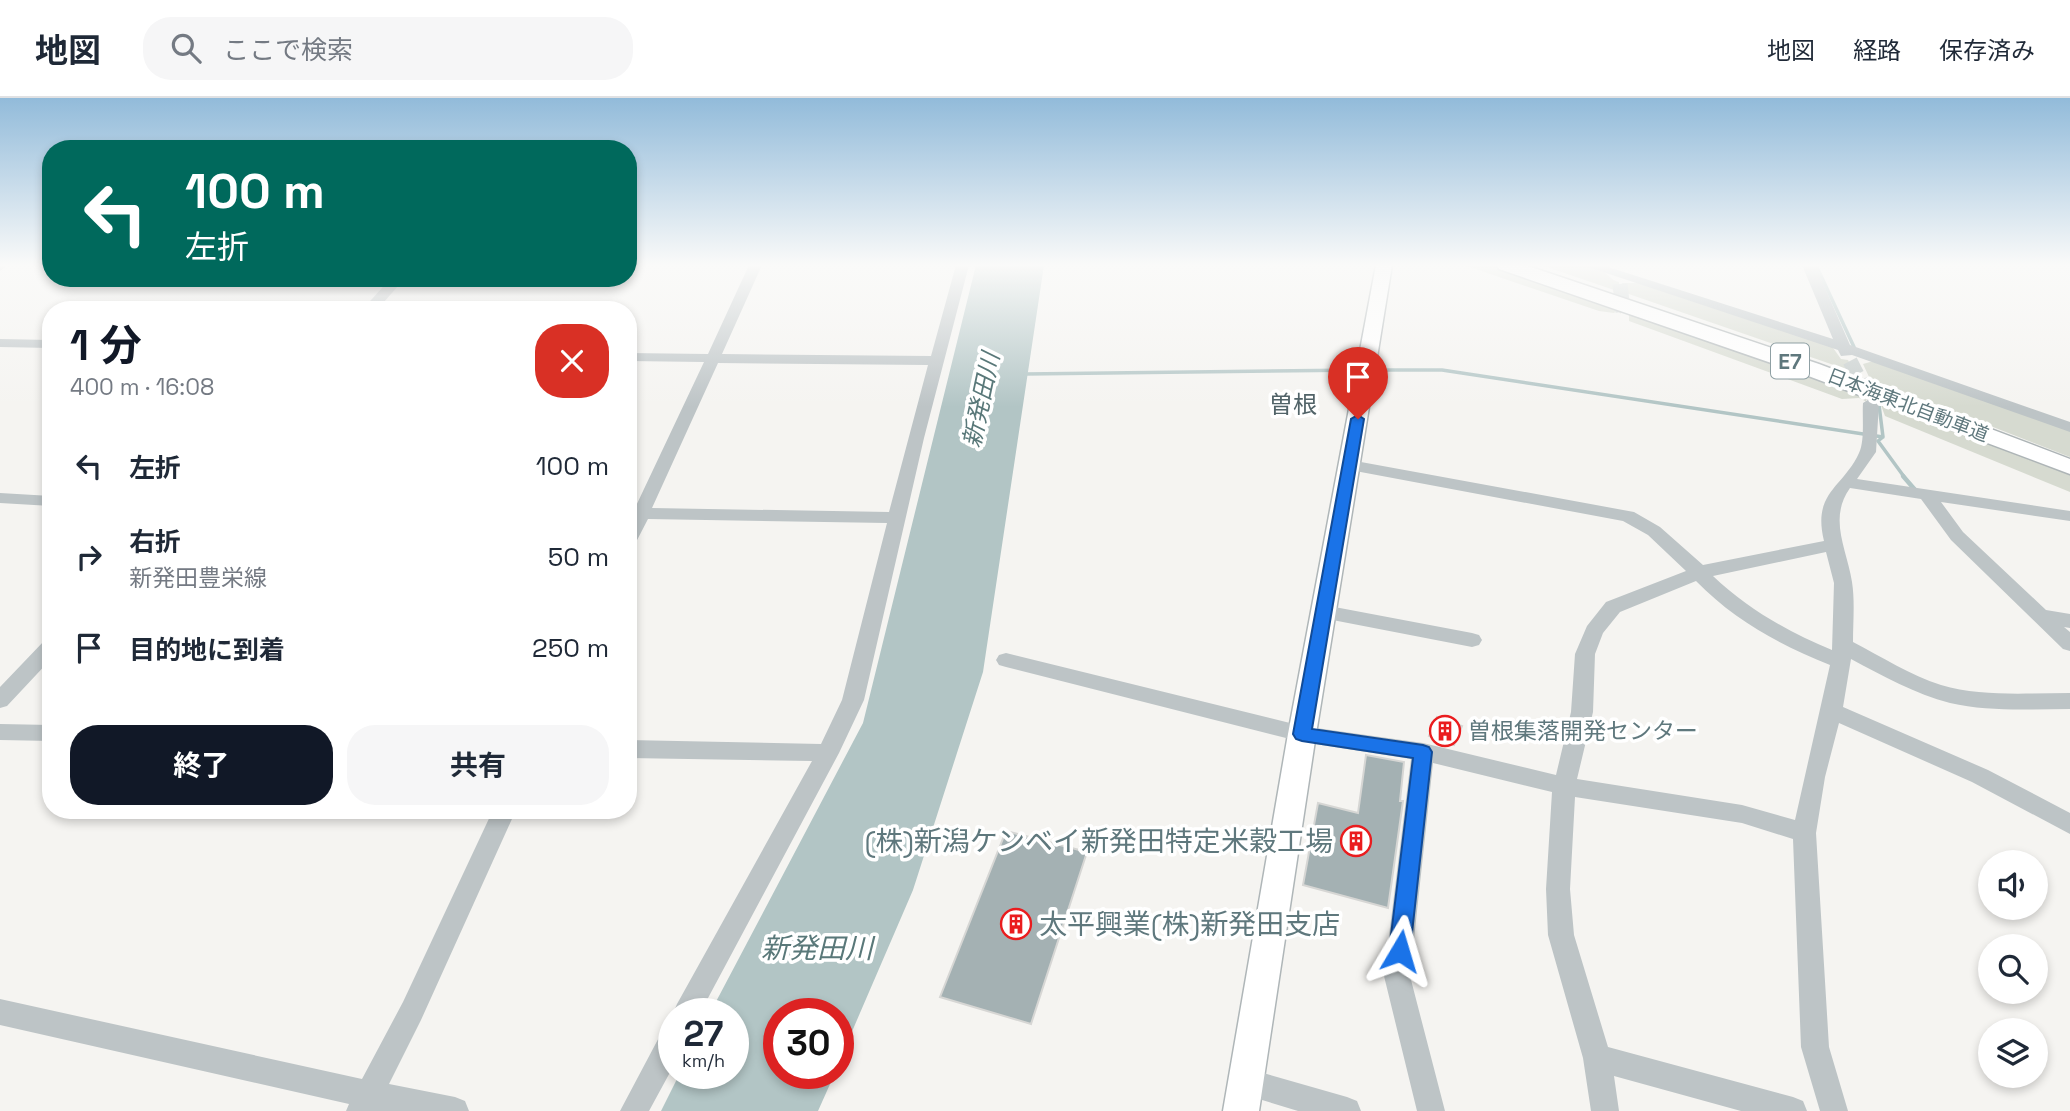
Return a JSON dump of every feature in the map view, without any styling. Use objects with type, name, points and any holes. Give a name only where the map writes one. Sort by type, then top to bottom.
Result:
[{"type":"highway","name":"日本海東北自動車道","points":[[1645,312],[1835,377],[2070,467]]},
{"type":"highway","name":"日本海東北自動車道","points":[[1667,312],[1814,363],[2070,461]]},
{"type":"main road","points":[[1241,1111],[1302,734],[1376,312]]},
{"type":"street","points":[[637,510],[734,312]]},
{"type":"street","points":[[694,998],[828,753],[853,700],[896,518],[950,312]]},
{"type":"street","points":[[1735,312],[1847,354],[2070,427]]},
{"type":"street","points":[[1829,312],[1847,354]]},
{"type":"street","points":[[0,343],[42,344]]},
{"type":"street","points":[[637,357],[937,361]]},
{"type":"street","points":[[1833,1111],[1815,1047],[1804,833],[1842,654],[1843,583],[1829,526],[1835,498],[1868,452],[1872,408]]},
{"type":"street","points":[[1350,465],[1628,516],[1654,528],[1701,572],[1718,592],[1756,621],[1787,640],[1842,654],[1950,695],[2004,701],[2070,701]]},
{"type":"street","points":[[1846,482],[2070,516]]},
{"type":"street","points":[[1927,495],[1957,536],[2070,644]]},
{"type":"street","points":[[0,498],[42,500]]},
{"type":"street","points":[[637,514],[896,518]]},
{"type":"street","points":[[1605,1111],[1597,1058],[1561,935],[1558,889],[1564,786],[1576,747],[1582,712],[1585,654],[1594,631],[1613,607],[1701,572],[1832,545]]},
{"type":"street","points":[[1324,612],[1472,640]]},
{"type":"street","points":[[2042,616],[2070,621]]},
{"type":"street","points":[[0,699],[42,655]]},
{"type":"street","points":[[1006,660],[1302,734],[1423,752],[1564,786],[1742,814],[1804,833]]},
{"type":"street","points":[[1832,711],[1980,776],[2070,824]]},
{"type":"street","points":[[0,732],[42,733]]},
{"type":"street","points":[[637,749],[828,753]]},
{"type":"street","points":[[1423,752],[1397,976],[1431,1111]]},
{"type":"street","points":[[365,1103],[501,819]]},
{"type":"street","points":[[0,1012],[306,1079],[365,1103],[455,1111]]},
{"type":"street","points":[[1597,1058],[1793,1111]]},
{"type":"street","points":[[634,1111],[658,1067]]},
{"type":"street","points":[[1246,1082],[1347,1111]]},
{"type":"shaded area","points":[[1630,312],[1862,392],[1867,402],[1859,398],[1842,399],[1629,321]]},
{"type":"shaded area","points":[[1682,312],[1730,312],[1831,345],[1841,359],[1848,360],[1854,372]]},
{"type":"shaded area","points":[[1877,360],[2070,429],[2070,457],[1870,379],[1863,364]]},
{"type":"shaded area","points":[[1878,397],[2070,471],[2070,492],[1885,416]]},
{"type":"water","name":"新発田川","points":[[964,312],[1037,312],[983,672],[913,890],[854,1027],[854,998],[763,998],[763,1089],[828,1089],[818,1111],[661,1111],[672,1089],[749,1089],[749,998],[718,998],[863,723]]},
{"type":"building","name":"曽根集落開発センター","points":[[1437,717],[1462,726],[1454,745],[1429,736]]},
{"type":"building","name":"(株)新潟ケンベイ新発田特定米穀工場","points":[[1366,755],[1404,762],[1400,801],[1403,801],[1388,908],[1303,885],[1318,803],[1358,813]]},
{"type":"building","name":"太平興業(株)新発田支店","points":[[1006,831],[1087,852],[1031,1024],[940,997]]},
{"type":"waterway","points":[[1838,312],[1854,347]]},
{"type":"waterway","points":[[1025,374],[1362,370]]},
{"type":"waterway","points":[[1371,370],[1442,370],[1883,437]]},
{"type":"waterway","points":[[1879,405],[1883,437]]},
{"type":"waterway","points":[[1883,437],[1878,441],[1905,478]]},
{"type":"waterway","points":[[1903,476],[1916,491]]},
{"type":"tunnel","points":[[1850,361],[1870,400]]},
{"type":"place","name":"曽根集落開発センター","points":[[1445,731]]},
{"type":"place","name":"(株)新潟ケンベイ新発田特定米穀工場","points":[[1356,841]]},
{"type":"place","name":"太平興業(株)新発田支店","points":[[1016,924]]},
{"type":"district","name":"曽根","points":[[1293,404]]},
{"type":"route","points":[[1358,419],[1302,734],[1423,752],[1400,951]]}]
